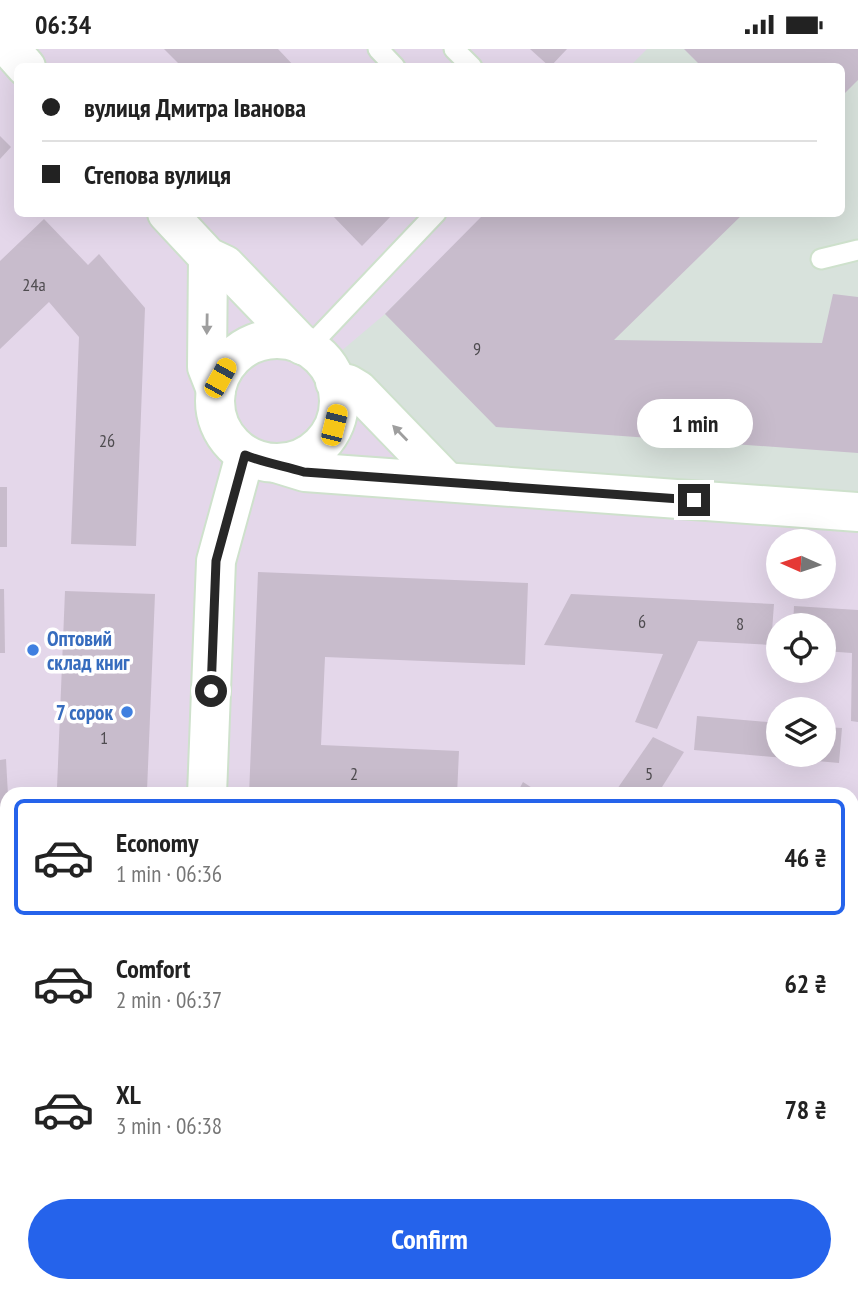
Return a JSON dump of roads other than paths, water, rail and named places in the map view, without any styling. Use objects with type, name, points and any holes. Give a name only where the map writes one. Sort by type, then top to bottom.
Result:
[{"type":"street","points":[[10,49],[22,63]]},
{"type":"street","points":[[171,217],[208,257],[225,265],[305,347]]},
{"type":"street","points":[[208,257],[207,367],[216,390],[216,412],[221,429],[231,444],[262,459],[304,472],[858,512]]},
{"type":"street","points":[[216,390],[228,362],[257,342],[275,339],[292,341],[322,359],[335,382],[338,408],[334,425],[325,440],[312,452],[296,460],[262,459]]},
{"type":"street","points":[[335,382],[348,384],[358,390],[447,482]]},
{"type":"street","points":[[207,787],[216,561],[262,459]]},
{"type":"lane","points":[[378,49],[391,63]]},
{"type":"lane","points":[[454,49],[468,63]]},
{"type":"lane","points":[[305,347],[432,217]]},
{"type":"lane","points":[[821,259],[858,250]]},
{"type":"place","name":"Оптовий склад книг","points":[[33,650]]},
{"type":"place","name":"7 сорок","points":[[127,712]]}]
